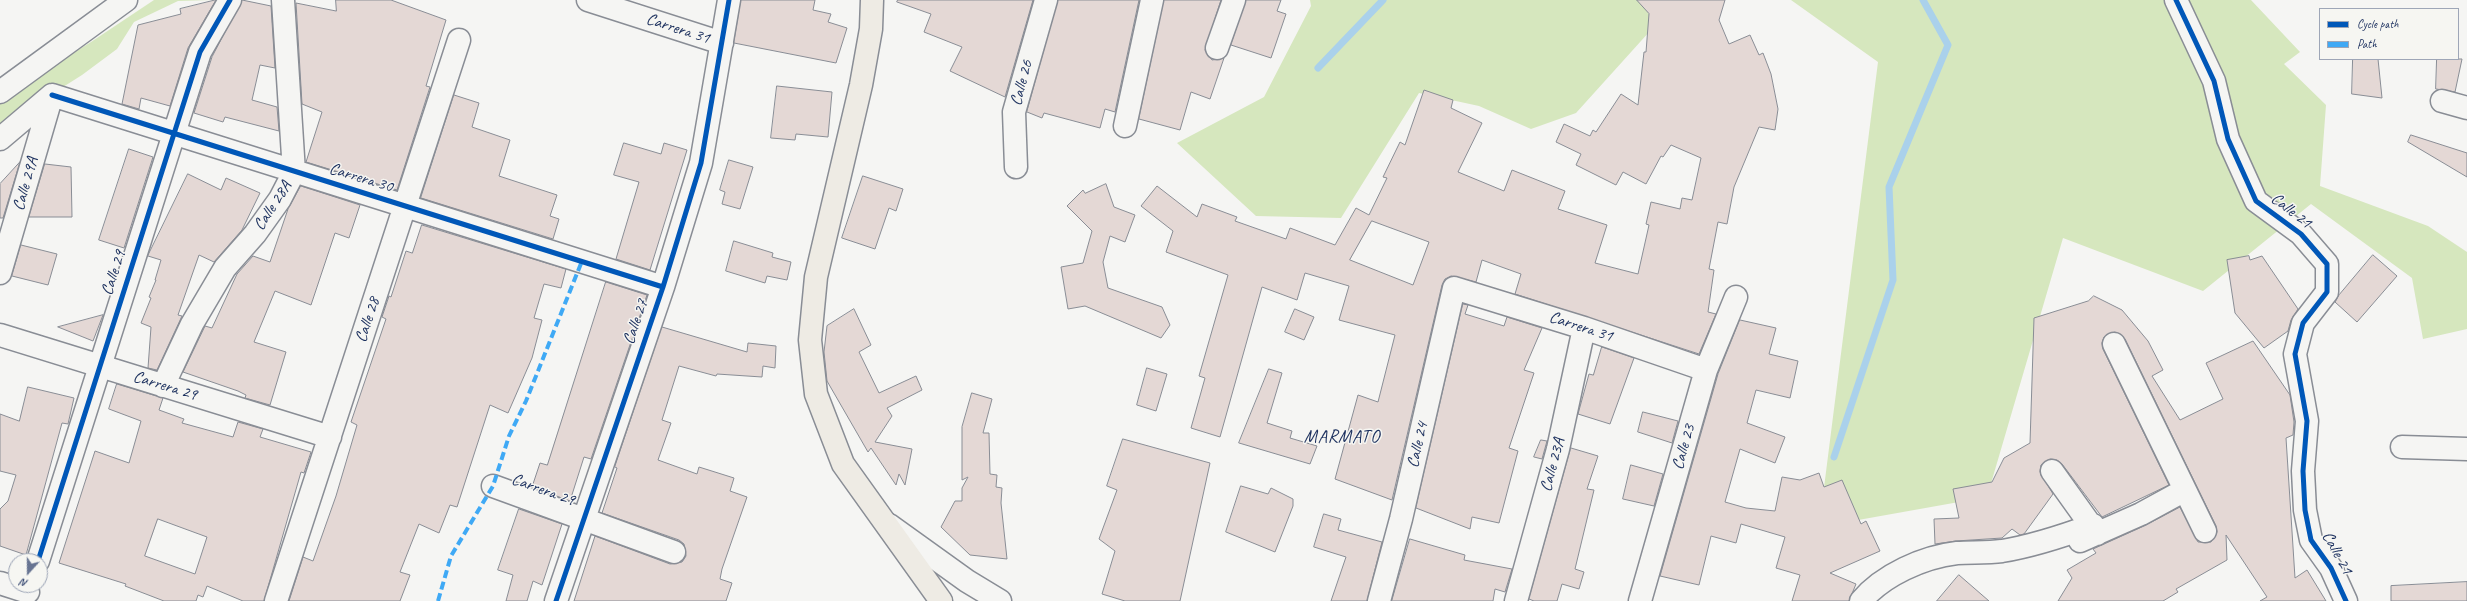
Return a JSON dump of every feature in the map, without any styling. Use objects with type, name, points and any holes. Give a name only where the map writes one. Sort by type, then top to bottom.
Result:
[{"type":"main road","points":[[872,0],[871,29],[861,85],[816,277],[810,340],[816,394],[842,464],[888,525],[941,601]]},
{"type":"street","points":[[0,92],[126,0]]},
{"type":"street","name":"Calle 29","points":[[41,553],[200,52],[230,0]]},
{"type":"street","name":"Calle 28A","points":[[163,386],[192,324],[224,268],[255,234],[280,199],[294,172],[284,0]]},
{"type":"street","name":"Carrera 31","points":[[588,0],[722,43]]},
{"type":"street","name":"Calle 27","points":[[556,601],[663,286],[701,164],[722,43],[723,22],[729,0]]},
{"type":"street","name":"Calle 26","points":[[1016,168],[1014,112],[1046,0]]},
{"type":"street","points":[[1125,126],[1148,11],[1152,0]]},
{"type":"street","points":[[1217,48],[1234,0]]},
{"type":"street","name":"Calle 21","points":[[2176,0],[2214,82],[2228,139],[2256,201],[2301,234],[2327,264],[2327,292],[2310,311],[2303,323],[2295,354],[2308,421],[2303,471],[2305,510],[2311,540],[2331,568],[2346,601]]},
{"type":"street","name":"Calle 28","points":[[276,601],[459,40]]},
{"type":"street","points":[[0,139],[52,95]]},
{"type":"street","name":"Carrera 30","points":[[52,95],[294,172],[663,286]]},
{"type":"street","name":"Calle 29A","points":[[0,273],[52,95]]},
{"type":"street","points":[[2442,101],[2467,108]]},
{"type":"street","name":"Carrera 31","points":[[1454,288],[1584,328],[1706,370]]},
{"type":"street","name":"Calle 24","points":[[1379,601],[1402,520],[1454,288]]},
{"type":"street","name":"Calle 23","points":[[1640,601],[1706,370],[1736,296]]},
{"type":"street","name":"Calle 23A","points":[[1516,601],[1558,449],[1584,328]]},
{"type":"street","name":"Carrera 29","points":[[0,335],[330,437]]},
{"type":"street","points":[[2114,344],[2205,531]]},
{"type":"street","points":[[2402,447],[2467,450]]},
{"type":"street","points":[[2052,471],[2095,530]]},
{"type":"street","name":"Carrera 29","points":[[493,486],[674,552]]},
{"type":"street","points":[[2049,554],[2095,530],[2185,490]]},
{"type":"street","points":[[888,525],[967,581],[1000,601]]},
{"type":"street","points":[[1861,601],[1869,591],[1889,577],[1935,558],[1956,553],[2002,551],[2095,530]]},
{"type":"green space","points":[[154,0],[211,0],[178,1],[134,22],[117,49],[82,75],[0,127],[0,98],[91,42]]},
{"type":"green space","points":[[1310,0],[1678,0],[1576,113],[1531,129],[1479,106],[1419,93],[1341,218],[1256,216],[1177,143],[1264,97],[1311,6]]},
{"type":"green space","points":[[1791,0],[2251,0],[2300,52],[2284,64],[2326,105],[2320,186],[2428,226],[2467,252],[2467,329],[2423,339],[2412,278],[2311,204],[2203,291],[2063,238],[1987,497],[1819,527],[1878,62]]},
{"type":"building","points":[[216,0],[188,48],[170,106],[141,98],[139,109],[122,104],[138,25],[181,14],[180,9]]},
{"type":"building","points":[[242,0],[271,6],[275,68],[260,65],[252,100],[277,107],[279,131],[225,117],[223,122],[194,113],[212,57]]},
{"type":"building","points":[[336,0],[391,0],[446,20],[426,86],[430,87],[397,190],[306,162],[322,112],[302,104],[296,3],[336,11]]},
{"type":"building","points":[[741,0],[815,0],[813,10],[831,14],[828,22],[847,28],[836,63],[734,43]]},
{"type":"building","points":[[898,0],[1033,0],[1005,97],[950,71],[962,47],[924,32],[931,14],[897,2]]},
{"type":"building","points":[[1058,0],[1139,0],[1115,112],[1105,109],[1100,128],[1044,113],[1042,118],[1027,112]]},
{"type":"building","points":[[1164,0],[1221,0],[1205,50],[1212,60],[1224,58],[1210,99],[1191,92],[1180,130],[1139,119]]},
{"type":"building","points":[[1246,0],[1281,0],[1277,11],[1286,14],[1271,58],[1231,45]]},
{"type":"building","points":[[1637,0],[1725,0],[1719,20],[1729,44],[1750,35],[1759,55],[1763,53],[1771,74],[1778,109],[1775,130],[1759,127],[1734,187],[1727,224],[1718,222],[1709,269],[1714,270],[1708,312],[1716,314],[1699,354],[1515,294],[1521,274],[1482,260],[1476,282],[1451,276],[1445,279],[1442,285],[1392,500],[1335,479],[1358,395],[1378,402],[1395,335],[1339,320],[1349,286],[1305,273],[1297,300],[1262,287],[1220,437],[1191,428],[1205,378],[1199,376],[1228,275],[1166,252],[1173,231],[1141,206],[1157,186],[1197,217],[1202,204],[1237,217],[1235,221],[1286,239],[1290,228],[1335,245],[1356,208],[1369,215],[1387,178],[1383,177],[1400,142],[1405,145],[1424,90],[1453,100],[1451,108],[1482,123],[1458,172],[1504,191],[1512,170],[1565,191],[1558,209],[1607,225],[1595,263],[1638,274],[1649,225],[1646,224],[1651,202],[1680,209],[1682,198],[1692,200],[1701,158],[1671,145],[1663,157],[1661,156],[1646,184],[1623,172],[1616,185],[1576,165],[1581,154],[1556,142],[1564,124],[1590,136],[1593,130],[1596,132],[1621,94],[1638,105],[1644,52],[1646,52],[1649,14]],"holes":[[[1372,221],[1429,242],[1413,285],[1350,260]]]},
{"type":"building","points":[[2462,59],[2455,92],[2436,89],[2437,60]]},
{"type":"building","points":[[2353,60],[2378,60],[2382,98],[2352,94]]},
{"type":"building","points":[[777,86],[832,92],[828,137],[796,134],[795,140],[771,138]]},
{"type":"building","points":[[454,95],[479,103],[472,127],[510,140],[499,176],[557,195],[550,216],[559,219],[553,239],[421,198]]},
{"type":"building","points":[[2411,135],[2467,153],[2467,177],[2408,142]]},
{"type":"building","points":[[624,143],[661,154],[664,143],[687,150],[650,270],[616,259],[639,182],[614,175]]},
{"type":"building","points":[[129,149],[153,157],[124,248],[99,240]]},
{"type":"building","points":[[729,160],[753,167],[740,209],[722,204],[725,192],[720,190]]},
{"type":"building","points":[[20,162],[3,218],[0,218],[0,184]]},
{"type":"building","points":[[45,164],[71,167],[72,217],[29,217]]},
{"type":"building","points":[[188,174],[221,190],[226,178],[260,193],[242,230],[214,262],[199,255],[178,315],[182,316],[157,370],[148,368],[151,327],[141,323],[151,298],[149,297],[156,280],[161,260],[148,256]]},
{"type":"building","points":[[863,176],[903,189],[896,211],[889,208],[875,249],[842,238]]},
{"type":"building","points":[[1106,184],[1114,207],[1135,215],[1125,242],[1110,236],[1103,262],[1108,288],[1162,307],[1170,325],[1161,338],[1085,306],[1068,309],[1061,267],[1083,263],[1092,231],[1067,206],[1083,190],[1085,193]]},
{"type":"building","points":[[301,186],[360,205],[349,238],[335,233],[311,305],[275,291],[254,342],[286,352],[270,405],[245,398],[246,395],[238,391],[183,372],[205,326],[212,328],[237,274],[253,256],[270,262],[288,209]]},
{"type":"building","points":[[422,225],[566,269],[561,288],[544,284],[534,318],[542,320],[532,358],[508,413],[490,405],[457,507],[450,505],[439,533],[419,524],[400,572],[410,575],[400,601],[289,601],[303,557],[313,561],[336,496],[357,425],[351,422],[386,319],[382,317],[389,296],[391,297],[406,251],[412,253]]},
{"type":"building","points":[[734,241],[773,253],[772,257],[791,262],[787,280],[767,276],[765,283],[726,271]]},
{"type":"building","points":[[21,245],[57,254],[48,285],[12,276]]},
{"type":"building","points":[[2373,255],[2397,276],[2357,322],[2335,302],[2339,295]]},
{"type":"building","points":[[2249,256],[2250,260],[2262,256],[2298,309],[2291,320],[2288,331],[2264,348],[2235,313],[2227,260]]},
{"type":"building","points":[[606,282],[647,295],[591,459],[584,457],[570,501],[532,487],[540,463],[547,465]]},
{"type":"building","points":[[2094,296],[2122,310],[2148,341],[2163,370],[2152,376],[2180,420],[2223,399],[2206,363],[2253,341],[2290,395],[2294,422],[2293,435],[2286,438],[2295,578],[2307,570],[2326,601],[2260,601],[2267,597],[2226,535],[2227,560],[2176,589],[2178,592],[2163,601],[2058,601],[2072,578],[2067,570],[2096,553],[2093,549],[2146,525],[2180,507],[2198,542],[2211,542],[2217,532],[2216,526],[2125,339],[2115,332],[2104,337],[2102,343],[2103,349],[2169,485],[2102,517],[2062,464],[2057,460],[2050,459],[2041,465],[2040,472],[2053,494],[2024,534],[2020,535],[2012,529],[2002,538],[1935,544],[1934,519],[1959,518],[1953,489],[1992,482],[2004,458],[2030,443],[2034,318],[2088,301]]},
{"type":"building","points":[[1463,304],[1468,305],[1465,314],[1504,326],[1507,317],[1542,328],[1524,370],[1534,373],[1509,448],[1518,451],[1499,523],[1472,517],[1470,529],[1416,508]]},
{"type":"building","points":[[854,309],[871,345],[859,352],[879,393],[916,376],[922,390],[887,408],[892,416],[875,442],[912,449],[905,485],[899,474],[896,485],[871,448],[868,452],[827,381],[824,352],[827,326]]},
{"type":"building","points":[[1295,309],[1314,317],[1304,340],[1285,332]]},
{"type":"building","points":[[103,315],[93,341],[58,327]]},
{"type":"building","points":[[1740,320],[1776,328],[1769,354],[1798,361],[1790,398],[1756,390],[1747,423],[1785,437],[1775,463],[1740,449],[1725,502],[1746,508],[1775,511],[1782,477],[1800,480],[1819,473],[1824,487],[1842,480],[1861,524],[1866,521],[1880,551],[1830,573],[1856,584],[1849,601],[1792,601],[1800,575],[1776,568],[1785,537],[1741,524],[1736,543],[1711,536],[1699,585],[1660,576],[1718,374]]},
{"type":"building","points":[[662,327],[747,352],[748,343],[776,346],[775,368],[763,366],[762,377],[717,374],[716,376],[679,366],[662,420],[671,423],[658,460],[697,474],[699,467],[734,478],[730,491],[747,497],[722,569],[720,579],[732,583],[726,601],[574,601],[595,536],[670,564],[682,562],[686,556],[684,544],[679,540],[602,513],[617,468],[615,467]]},
{"type":"building","points":[[1602,347],[1634,358],[1610,424],[1578,414],[1589,374],[1593,375]]},
{"type":"building","points":[[1147,368],[1167,374],[1156,411],[1137,405]]},
{"type":"building","points":[[1269,369],[1282,373],[1267,423],[1292,431],[1290,438],[1317,446],[1310,464],[1239,443]]},
{"type":"building","points":[[117,384],[163,398],[159,410],[184,419],[182,423],[233,437],[238,422],[263,429],[260,437],[311,452],[304,473],[301,472],[264,601],[243,601],[207,586],[203,597],[198,595],[196,601],[164,601],[125,586],[126,584],[59,563],[95,451],[129,463],[141,421],[109,409]],"holes":[[[158,519],[207,537],[195,574],[145,556]]]},
{"type":"building","points":[[28,387],[74,398],[68,424],[62,423],[27,553],[20,553],[0,546],[0,509],[8,501],[16,475],[0,471],[0,414],[19,421]]},
{"type":"building","points":[[972,393],[992,399],[983,433],[989,433],[990,474],[997,475],[996,487],[1002,488],[1001,503],[1007,559],[970,555],[941,527],[955,501],[962,501],[962,488],[968,477],[962,480],[962,427]]},
{"type":"building","points":[[1643,412],[1678,421],[1672,443],[1638,432]]},
{"type":"building","points":[[1123,439],[1210,463],[1180,601],[1125,601],[1102,594],[1115,551],[1099,539],[1117,490],[1107,486]]},
{"type":"building","points":[[1541,440],[1547,441],[1542,459],[1534,457]]},
{"type":"building","points":[[1571,448],[1598,456],[1587,489],[1594,490],[1575,569],[1584,572],[1579,589],[1562,584],[1557,601],[1534,601],[1529,599]]},
{"type":"building","points":[[1631,465],[1663,474],[1654,506],[1623,499]]},
{"type":"building","points":[[1241,486],[1268,494],[1271,488],[1293,499],[1293,506],[1275,552],[1226,532]]},
{"type":"building","points":[[519,509],[562,524],[542,585],[533,581],[527,601],[506,601],[513,575],[498,570]]},
{"type":"building","points":[[1324,514],[1341,519],[1338,530],[1382,542],[1367,601],[1331,601],[1346,557],[1314,547]]},
{"type":"building","points":[[1410,539],[1465,555],[1464,560],[1512,569],[1505,592],[1495,589],[1493,601],[1392,601]]},
{"type":"building","points":[[1959,575],[1989,601],[1937,601]]},
{"type":"building","points":[[2467,582],[2467,601],[2391,601],[2391,586]]},
{"type":"waterway","points":[[1318,68],[1383,0]]},
{"type":"waterway","points":[[1834,457],[1893,280],[1889,187],[1948,45],[1923,0]]},
{"type":"marked path","points":[[438,601],[451,556],[493,486],[509,436],[526,401],[582,261]]},
{"type":"cycle path","points":[[41,553],[200,52],[230,0]]},
{"type":"cycle path","points":[[556,601],[663,287],[701,163],[729,0]]},
{"type":"cycle path","points":[[2176,0],[2214,81],[2228,139],[2256,201],[2301,234],[2327,264],[2327,292],[2303,323],[2295,354],[2307,421],[2303,471],[2305,510],[2311,540],[2331,568],[2346,601]]},
{"type":"cycle path","points":[[52,95],[663,287]]},
{"type":"district","name":"MARMATO","points":[[1342,437]]}]
